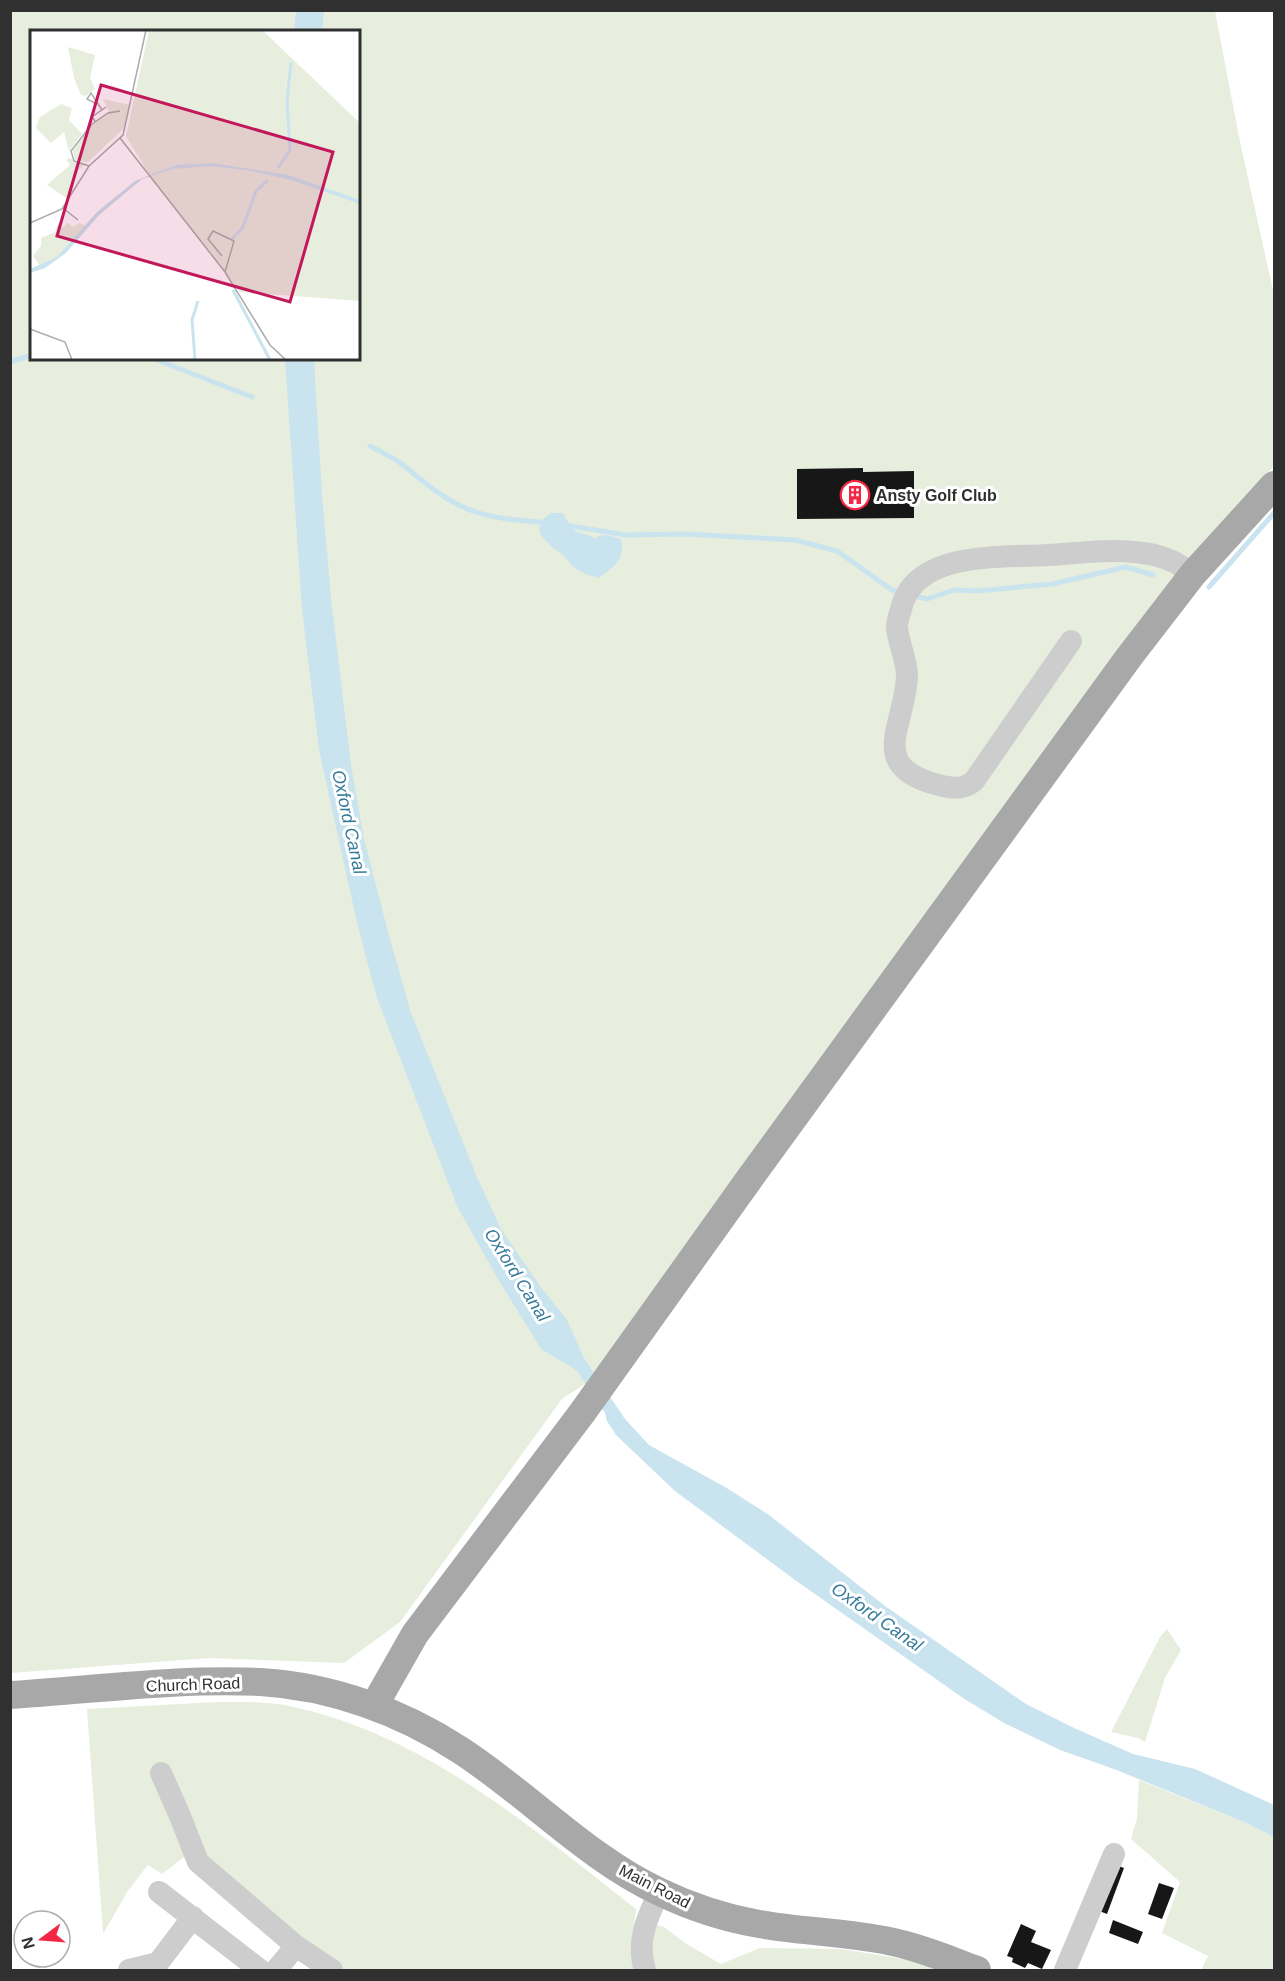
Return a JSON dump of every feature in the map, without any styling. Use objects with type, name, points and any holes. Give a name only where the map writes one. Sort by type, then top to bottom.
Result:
[{"type":"main road","points":[[374,1706],[415,1634],[582,1413],[1123,666],[1193,574],[1275,485]]},
{"type":"main road","name":"Church Road","points":[[10,1695],[216,1681],[262,1682],[341,1695],[374,1706]]},
{"type":"main road","name":"Main Road","points":[[374,1706],[460,1750],[595,1852],[659,1892],[701,1909],[752,1923],[895,1942],[977,1971]]},
{"type":"lane","points":[[1071,641],[974,782],[955,789],[943,786],[922,780],[906,772],[897,761],[894,748],[907,670],[897,626],[907,593],[926,574],[958,560],[1131,550],[1172,561],[1193,574]]},
{"type":"lane","points":[[161,1773],[198,1862],[296,1946],[332,1971]]},
{"type":"lane","points":[[1065,1971],[1114,1854]]},
{"type":"lane","points":[[159,1892],[260,1971]]},
{"type":"lane","points":[[645,1971],[642,1960],[642,1936],[659,1892]]},
{"type":"lane","points":[[129,1971],[159,1967],[193,1917]]},
{"type":"lane","points":[[276,1971],[296,1946]]},
{"type":"green space","points":[[11,11],[1215,11],[1239,137],[1274,295],[1274,465],[620,1361],[562,1399],[400,1622],[344,1663],[209,1658],[11,1673]]},
{"type":"green space","points":[[1167,1629],[1181,1650],[1165,1678],[1145,1742],[1138,1738],[1111,1732],[1160,1637]]},
{"type":"green space","points":[[217,1702],[285,1705],[342,1721],[388,1739],[476,1788],[636,1909],[633,1970],[346,1970],[325,1959],[192,1851],[162,1874],[148,1865],[127,1892],[103,1934],[87,1709]]},
{"type":"green space","points":[[1139,1780],[1244,1822],[1274,1837],[1274,1970],[1201,1970],[1208,1956],[1162,1933],[1180,1882],[1131,1839],[1137,1818]]},
{"type":"green space","points":[[655,1925],[664,1927],[685,1943],[721,1964],[760,1948],[841,1949],[916,1961],[942,1970],[651,1970]]},
{"type":"water","points":[[296,11],[324,11],[322,30],[294,30]]},
{"type":"water","name":"Oxford Canal","points":[[285,360],[314,360],[331,598],[351,765],[364,839],[410,1010],[477,1177],[501,1229],[540,1286],[567,1320],[584,1358],[625,1419],[649,1445],[725,1487],[769,1515],[885,1606],[1026,1704],[1133,1754],[1195,1769],[1274,1805],[1274,1837],[1244,1822],[1114,1769],[1060,1750],[1004,1723],[963,1698],[795,1580],[675,1491],[616,1435],[605,1413],[576,1370],[541,1349],[457,1206],[377,998],[358,927],[319,750],[302,609]]},
{"type":"water","points":[[551,513],[563,513],[570,526],[578,532],[595,538],[605,535],[621,539],[621,553],[617,563],[598,578],[572,566],[546,541],[540,531],[543,519]]},
{"type":"building","name":"Ansty Golf Club","points":[[863,468],[863,472],[914,471],[914,518],[797,519],[797,469]]},
{"type":"building","points":[[1111,1863],[1124,1868],[1107,1914],[1094,1909]]},
{"type":"building","points":[[1159,1883],[1174,1888],[1162,1919],[1148,1914]]},
{"type":"building","points":[[1113,1920],[1143,1932],[1138,1944],[1109,1933]]},
{"type":"building","points":[[1021,1924],[1036,1931],[1031,1942],[1051,1950],[1042,1969],[1028,1963],[1025,1968],[1012,1962],[1013,1958],[1007,1956]]},
{"type":"waterway","points":[[10,362],[30,356]]},
{"type":"waterway","points":[[157,360],[252,397]]},
{"type":"waterway","points":[[370,446],[395,460],[441,494],[466,508],[501,518],[549,523]]},
{"type":"waterway","points":[[1209,587],[1274,513]]},
{"type":"waterway","points":[[564,525],[626,535],[685,534],[795,540],[837,551],[892,590],[902,593]]},
{"type":"waterway","points":[[914,596],[927,599],[954,590],[977,591],[1052,584],[1126,567],[1153,575]]},
{"type":"place","name":"Ansty Golf Club","points":[[855,495]]}]
